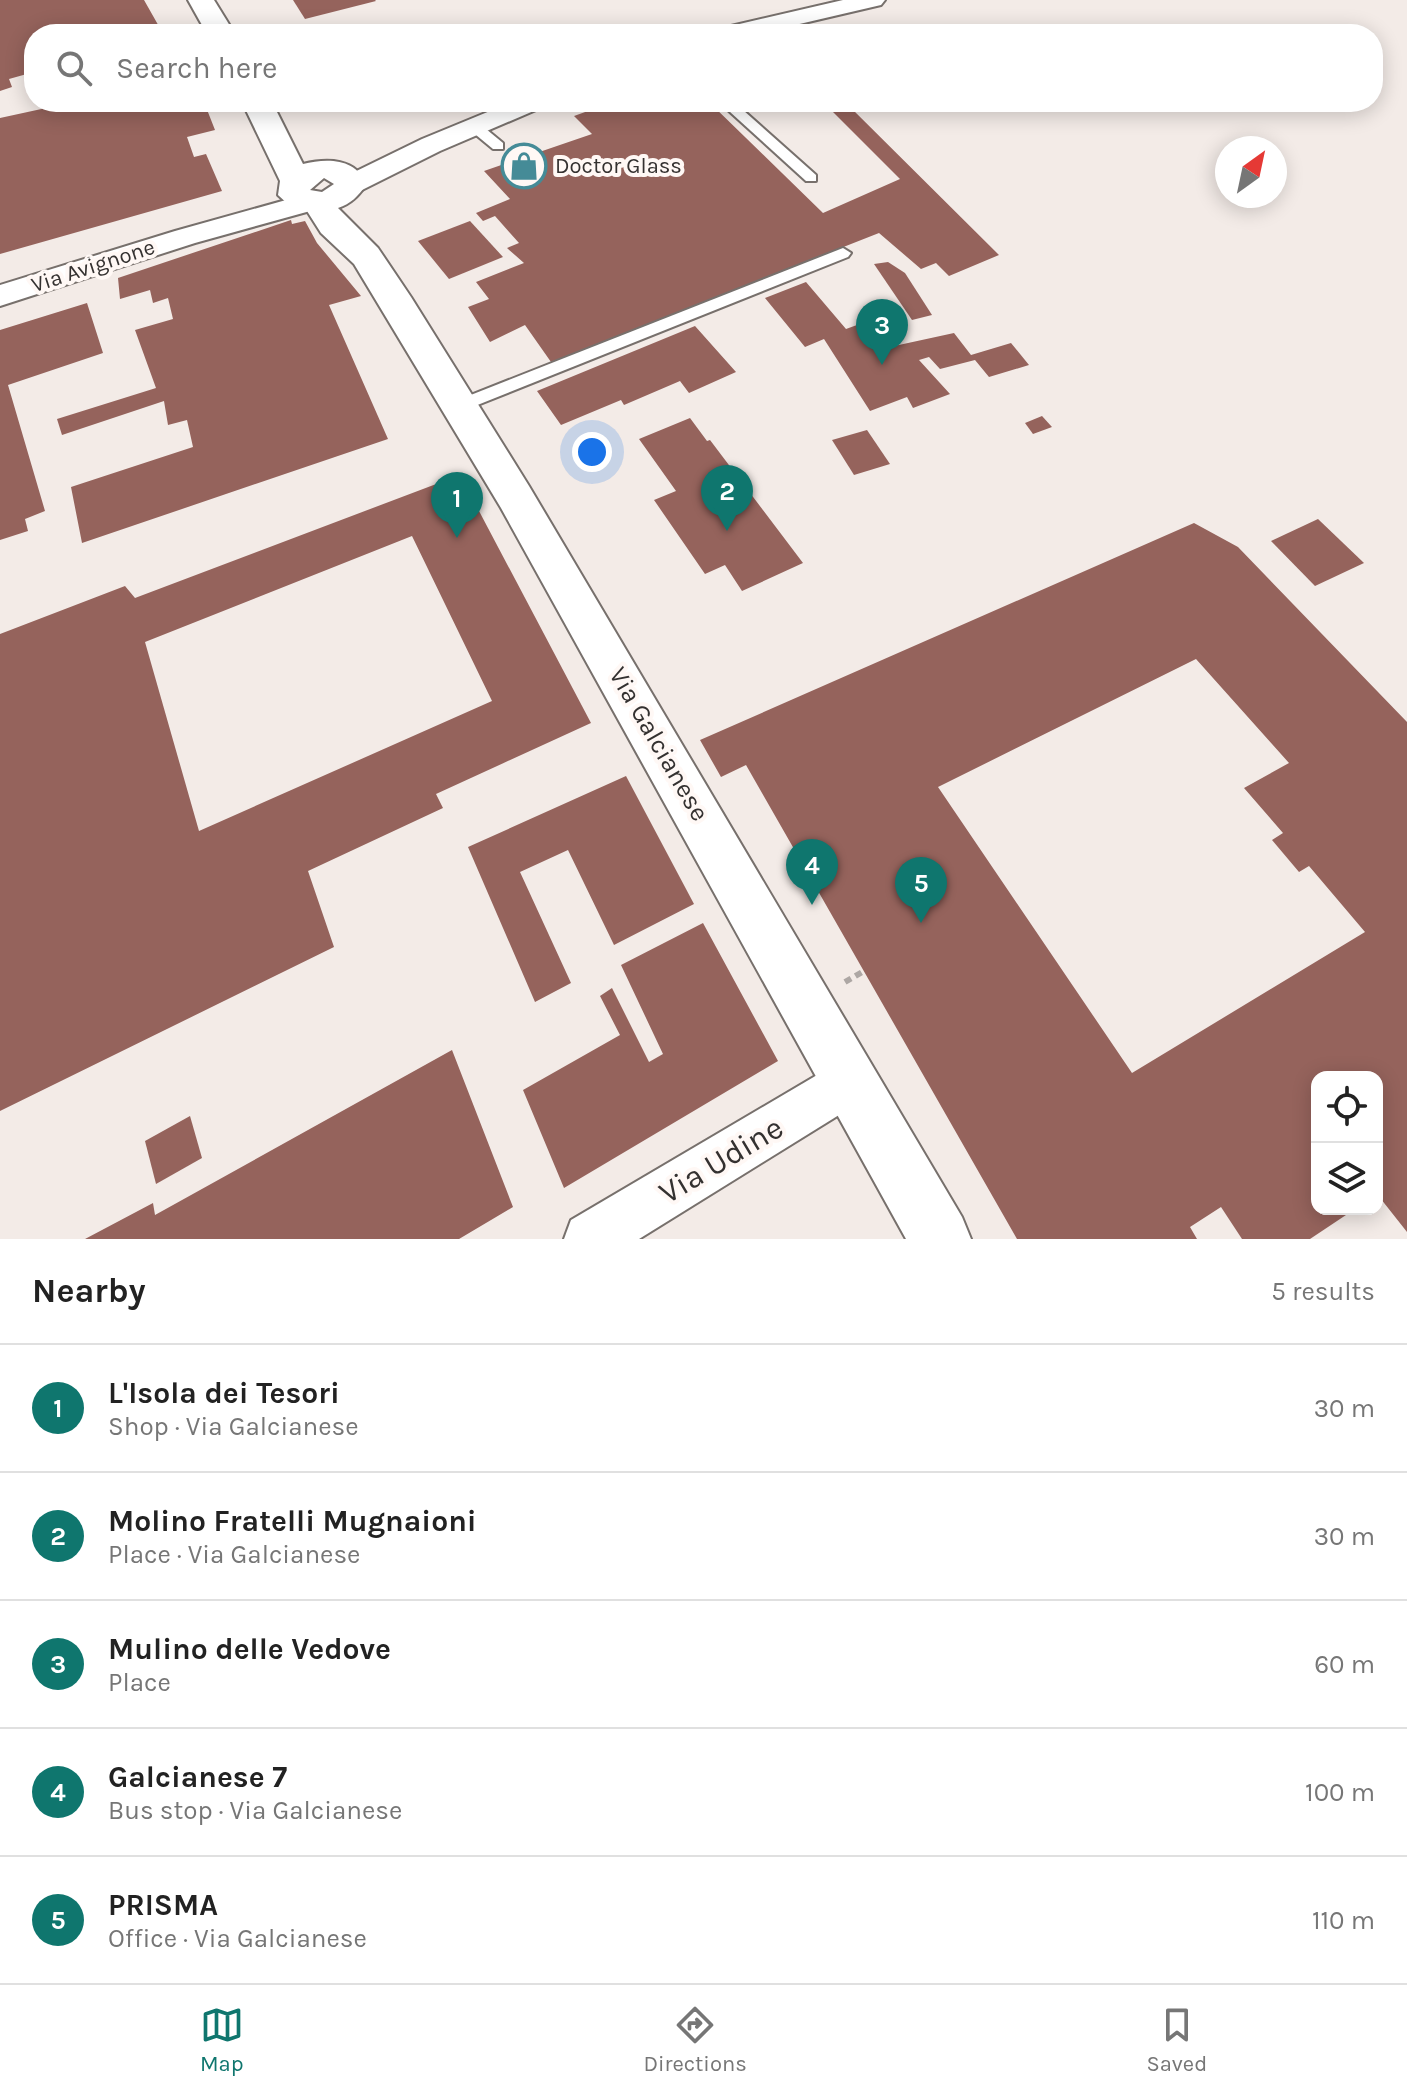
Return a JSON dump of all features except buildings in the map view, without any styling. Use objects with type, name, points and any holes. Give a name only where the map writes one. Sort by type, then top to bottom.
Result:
[{"type":"street","points":[[201,0],[208,24]]},
{"type":"street","points":[[769,24],[873,0]]},
{"type":"street","name":"Via Galcianese","points":[[263,112],[321,186],[333,226],[366,256],[459,406],[586,618],[940,1239]]},
{"type":"street","name":"Via Avignone","points":[[0,296],[185,237],[510,112]]},
{"type":"street","name":"Via Udine","points":[[590,1239],[851,1080]]},
{"type":"lane","points":[[737,112],[811,178]]},
{"type":"lane","points":[[475,127],[498,146]]},
{"type":"lane","points":[[459,406],[843,253]]},
{"type":"path","points":[[844,982],[864,971]]},
{"type":"place","name":"Doctor Glass","points":[[524,166]]},
{"type":"place","name":"Mulino delle Vedove","points":[[882,365]]},
{"type":"place","name":"Molino Fratelli Mugnaioni","points":[[727,531]]},
{"type":"place","name":"L'Isola dei Tesori","points":[[457,538]]},
{"type":"place","name":"Galcianese 7","points":[[812,905]]},
{"type":"place","name":"PRISMA","points":[[921,923]]}]
